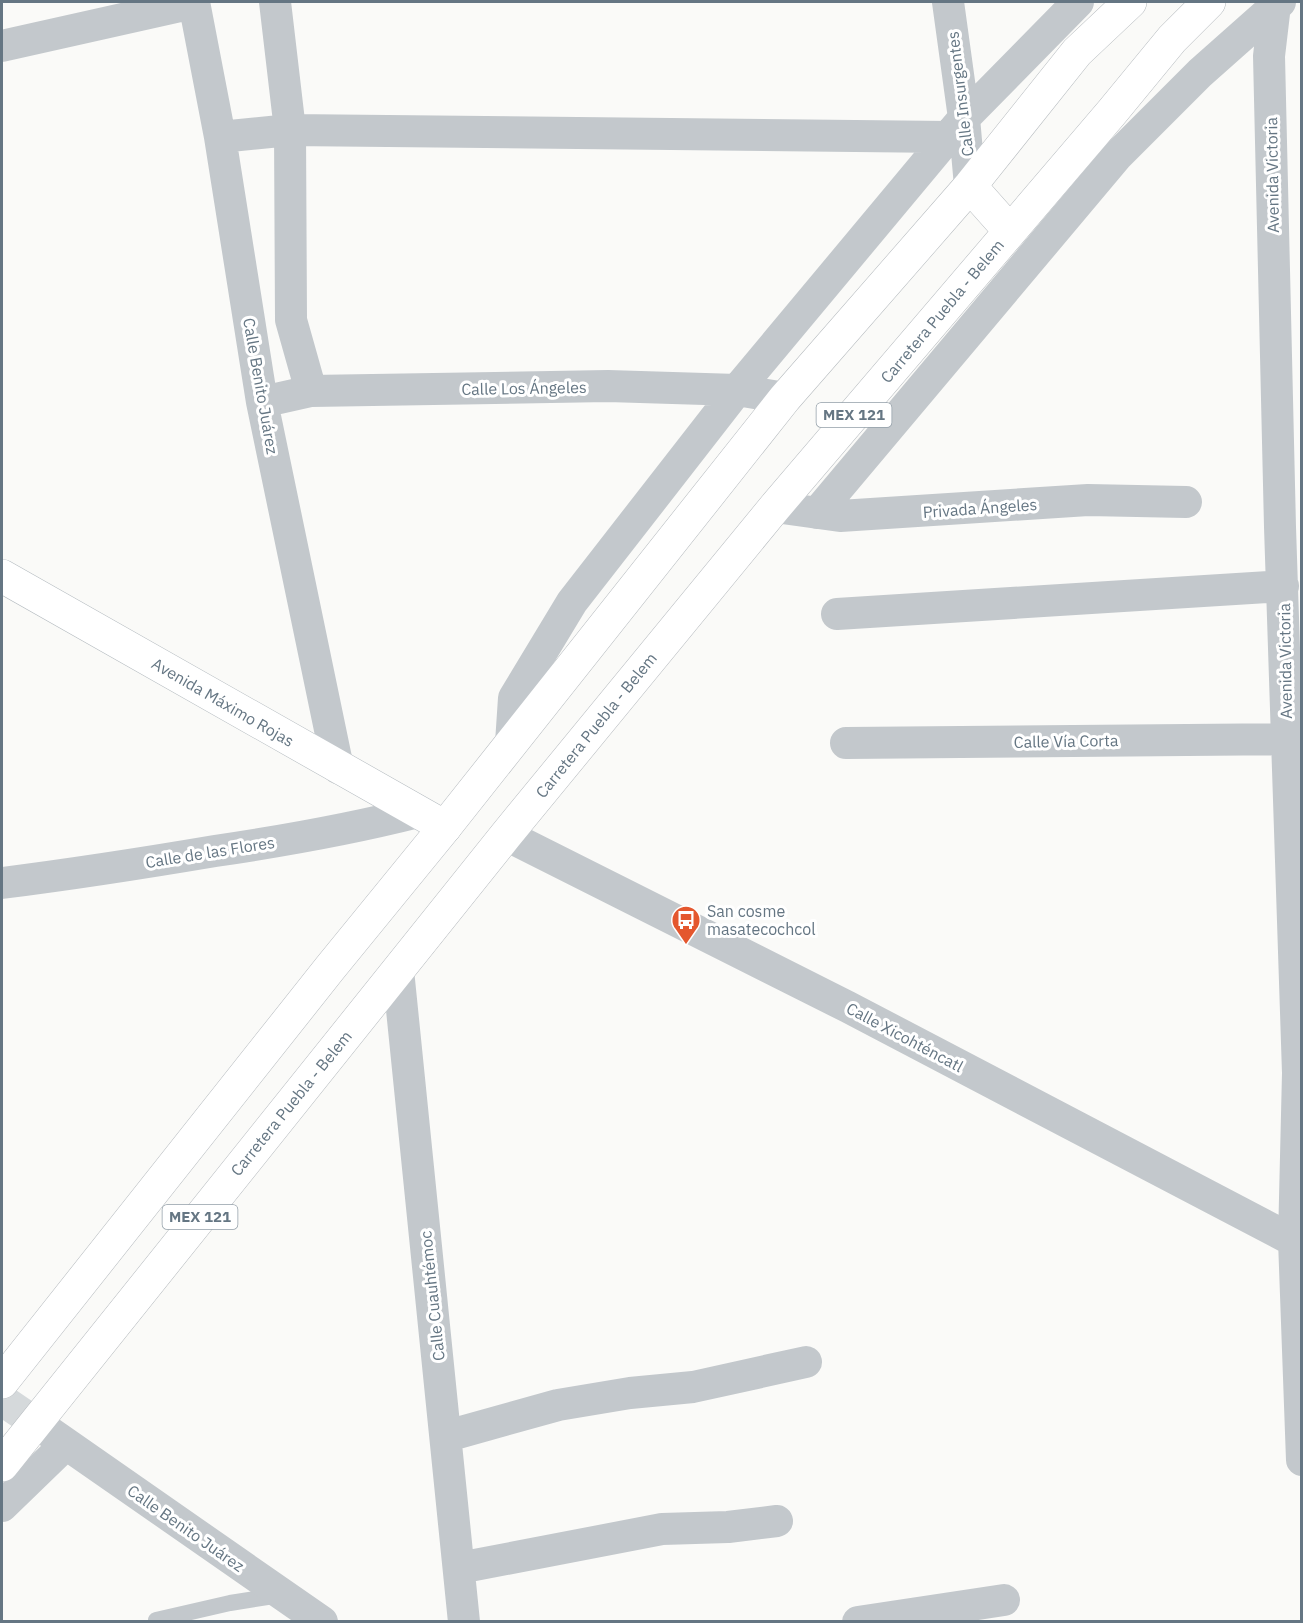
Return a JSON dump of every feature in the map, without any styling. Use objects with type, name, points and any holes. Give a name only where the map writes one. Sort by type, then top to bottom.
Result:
[{"type":"main road","name":"MEX 121","points":[[2,1382],[330,968],[431,819],[511,743],[785,398],[970,186],[1077,52],[1130,2]]},
{"type":"main road","name":"Carretera Puebla - Belem","points":[[2,1465],[506,835],[775,507],[1172,39],[1209,2]]},
{"type":"main road","points":[[970,186],[1010,231]]},
{"type":"main road","name":"Avenida Máximo Rojas","points":[[2,576],[431,819]]},
{"type":"street","points":[[2,46],[194,2]]},
{"type":"street","name":"Calle Benito Juárez","points":[[194,2],[220,136],[262,402],[338,768]]},
{"type":"street","points":[[275,2],[290,130],[291,320],[311,392]]},
{"type":"street","name":"Calle Insurgentes","points":[[948,2],[956,127],[970,186]]},
{"type":"street","points":[[511,743],[514,698],[572,602],[737,390],[956,127],[1078,2]]},
{"type":"street","points":[[817,513],[1117,156],[1200,73],[1277,3]]},
{"type":"street","name":"Avenida Victoria","points":[[1277,3],[1269,56],[1291,527],[1283,586],[1300,1072],[1298,1242],[1302,1460]]},
{"type":"street","points":[[220,136],[290,130],[956,127]]},
{"type":"street","name":"Calle Los Ángeles","points":[[262,402],[311,392],[608,386],[737,390],[785,398]]},
{"type":"street","name":"Privada Ángeles","points":[[775,507],[840,516],[1088,500],[1186,502]]},
{"type":"street","points":[[837,614],[1283,586]]},
{"type":"street","name":"Calle Vía Corta","points":[[846,743],[1287,739]]},
{"type":"street","name":"Calle de las Flores","points":[[2,883],[90,872],[368,825],[431,819]]},
{"type":"street","name":"Calle Xicohténcatl","points":[[506,835],[848,1007],[1298,1242]]},
{"type":"street","name":"Calle Cuauhtémoc","points":[[398,970],[447,1436],[464,1622]]},
{"type":"street","points":[[447,1436],[558,1405],[630,1393],[693,1387],[806,1362]]},
{"type":"street","name":"Calle Benito Juárez","points":[[2,1506],[59,1439],[321,1622]]},
{"type":"street","points":[[459,1568],[662,1529],[728,1527],[777,1521]]},
{"type":"street","points":[[858,1622],[1004,1600]]},
{"type":"lane","points":[[156,1620],[281,1595]]},
{"type":"tunnel","points":[[2,1400],[52,1434]]},
{"type":"place","name":"San cosme masatecochcol","points":[[686,946]]}]
